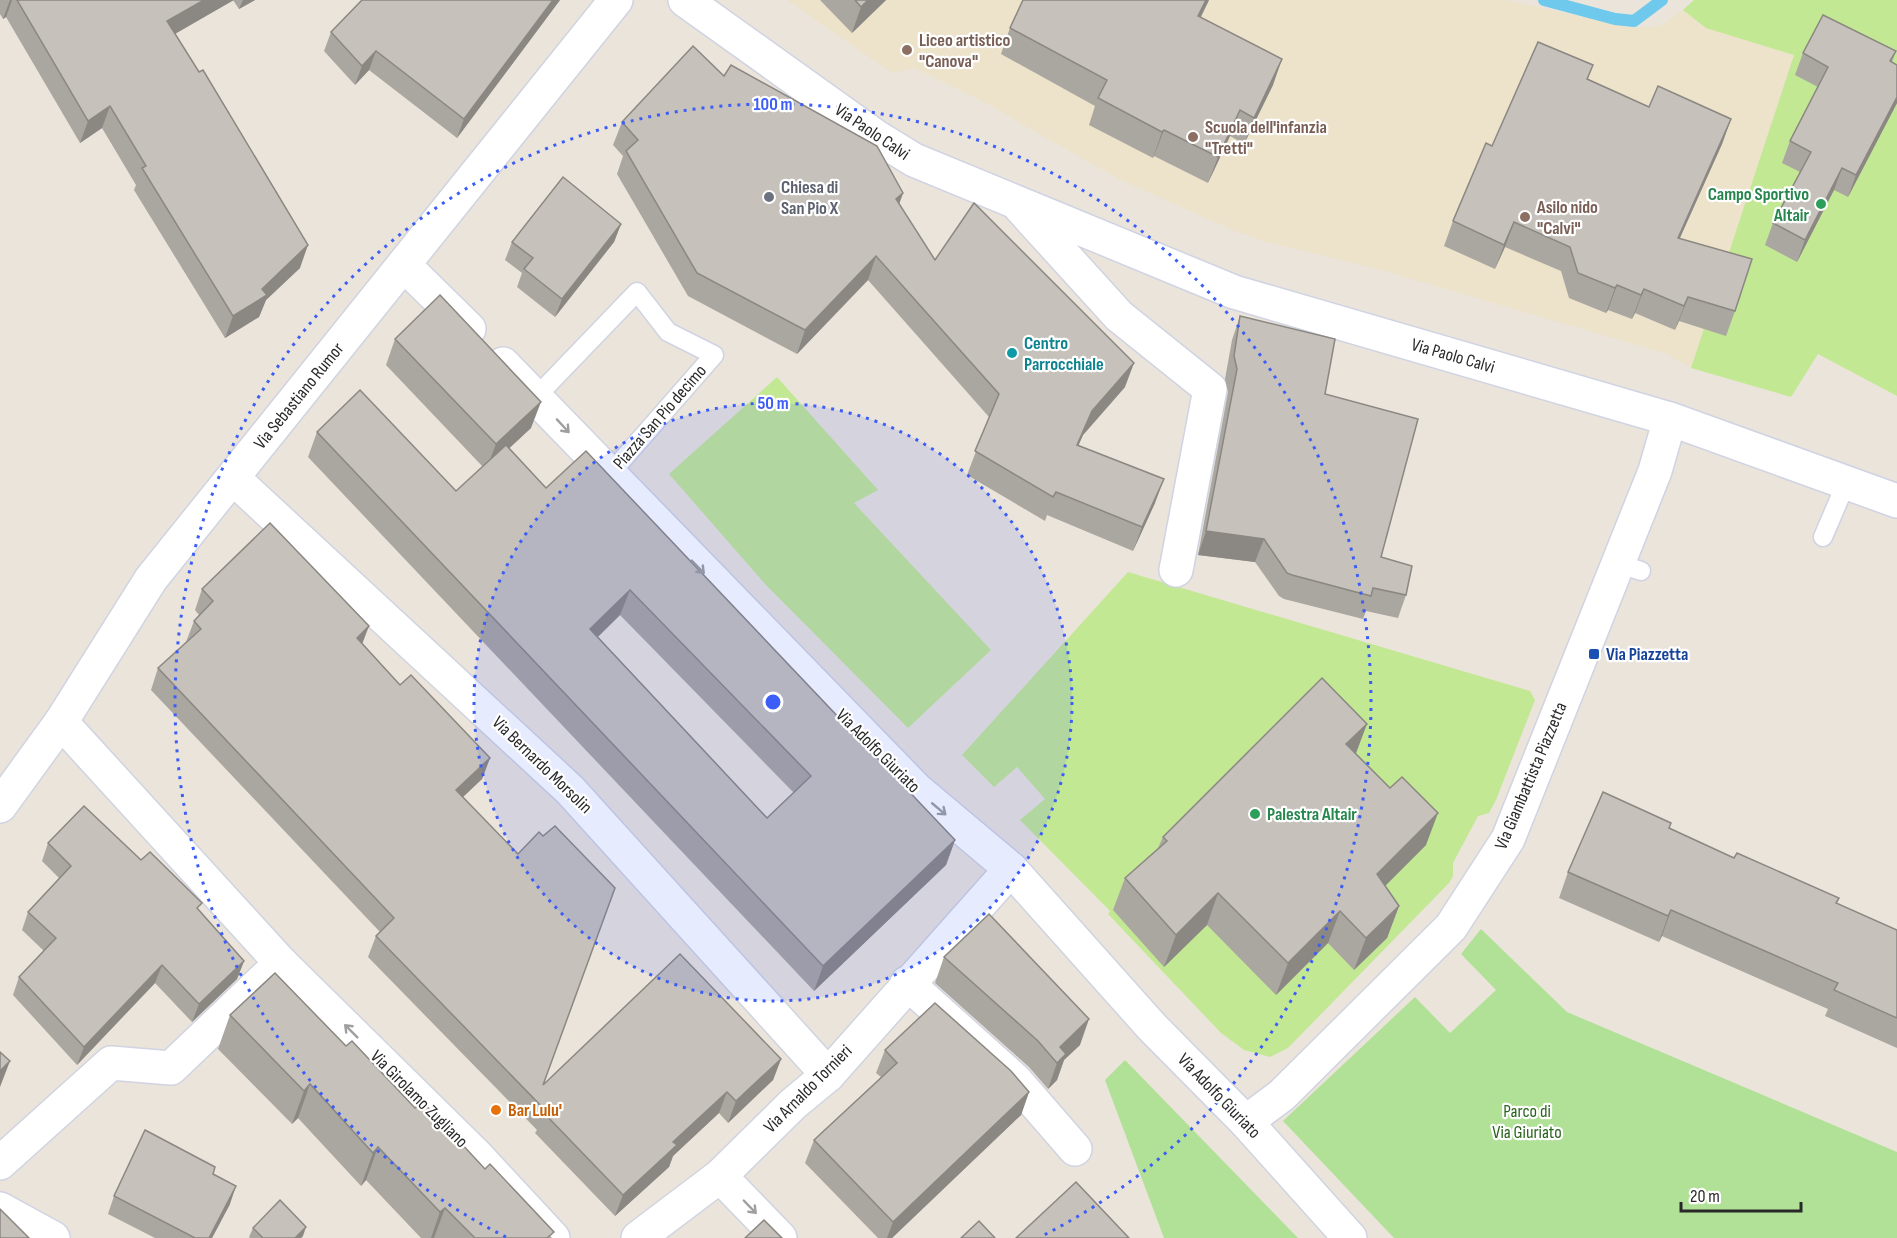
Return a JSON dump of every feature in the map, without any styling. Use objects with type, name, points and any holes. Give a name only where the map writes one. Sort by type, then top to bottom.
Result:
[{"type":"street","name":"Via Sebastiano Rumor","points":[[0,806],[61,722],[152,579],[616,0]]},
{"type":"street","name":"Via Paolo Calvi","points":[[685,0],[875,136],[914,160],[1234,292],[1670,419],[1847,481],[1897,501]]},
{"type":"street","name":"Via Paolo Calvi","points":[[1014,200],[1119,316],[1210,389],[1176,570]]},
{"type":"street","name":"Via Adolfo Giuriato","points":[[404,265],[536,397],[609,476],[917,790],[1011,869],[1152,1027],[1246,1122],[1350,1238]]},
{"type":"street","name":"Via Giambattista Piazzetta","points":[[1246,1122],[1282,1095],[1451,927],[1508,838],[1629,567],[1670,419]]},
{"type":"street","name":"Via Bernardo Morsolin","points":[[233,478],[570,790],[828,1075]]},
{"type":"street","name":"Via Girolamo Zugliano","points":[[61,722],[281,963],[476,1155],[553,1238]]},
{"type":"street","name":"Via Arnaldo Tornieri","points":[[638,1238],[720,1176],[793,1104],[828,1075],[907,982],[1011,869]]},
{"type":"street","points":[[0,1163],[111,1063],[171,1068],[281,963]]},
{"type":"street","points":[[907,982],[1016,1081],[1075,1149]]},
{"type":"street","points":[[720,1176],[780,1238]]},
{"type":"street","points":[[0,1209],[53,1238]]},
{"type":"lane","name":"Piazza San Pio decimo","points":[[536,397],[637,292],[668,332],[714,356],[609,476]]},
{"type":"lane","points":[[1824,537],[1847,481]]},
{"type":"shaded area","name":"Asilo nido \"Calvi\"","points":[[787,0],[1506,0],[1633,28],[1660,26],[1683,10],[1706,28],[1794,54],[1691,368],[1667,354],[1381,270],[1262,241],[1233,230],[1120,180],[982,101],[914,68],[892,73]]},
{"type":"green space","name":"Campo Sportivo Altair","points":[[1694,0],[1897,0],[1897,396],[1818,354],[1791,397],[1691,368],[1794,55],[1706,28],[1683,10]]},
{"type":"green space","points":[[777,377],[878,490],[854,503],[991,650],[908,728],[766,585],[669,474]]},
{"type":"green space","name":"Palestra Altair","points":[[1128,572],[1530,691],[1535,700],[1496,800],[1489,813],[1478,816],[1453,863],[1453,876],[1449,883],[1288,1048],[1270,1057],[1244,1050],[1221,1033],[1108,914],[1110,911],[1020,820],[1045,799],[1017,767],[994,787],[962,755]]},
{"type":"green space","name":"Parco di Via Giuriato","points":[[1481,929],[1567,1012],[1897,1152],[1897,1238],[1394,1238],[1283,1121],[1415,997],[1450,1033],[1496,990],[1461,954]]},
{"type":"green space","points":[[1125,1060],[1298,1238],[1164,1238],[1105,1080]]},
{"type":"building","points":[[17,0],[204,0],[167,21],[199,72],[203,70],[308,245],[262,289],[267,295],[233,316],[142,168],[146,166],[110,106],[88,121]]},
{"type":"building","points":[[362,0],[553,0],[464,119],[376,51],[362,66],[331,32]]},
{"type":"building","points":[[855,0],[868,0],[861,7]]},
{"type":"building","points":[[1023,0],[1206,0],[1198,16],[1282,59],[1254,118],[1240,110],[1218,157],[1164,130],[1162,132],[1098,98],[1107,80],[1010,28]]},
{"type":"building","points":[[1823,15],[1896,51],[1890,61],[1897,65],[1897,97],[1856,175],[1842,168],[1805,240],[1773,223],[1811,152],[1790,141],[1828,67],[1803,53]]},
{"type":"building","points":[[1538,42],[1593,65],[1587,79],[1649,107],[1658,86],[1731,119],[1678,238],[1752,259],[1735,311],[1688,297],[1684,306],[1644,289],[1641,295],[1617,285],[1615,288],[1578,273],[1570,247],[1514,222],[1504,245],[1453,221],[1486,143],[1492,146]]},
{"type":"building","points":[[693,46],[724,76],[731,65],[877,146],[903,193],[896,199],[935,260],[974,203],[1134,363],[1092,411],[1077,445],[1164,479],[1142,527],[1056,492],[1053,497],[975,451],[999,394],[876,256],[805,330],[697,273],[626,151],[638,140],[622,122]]},
{"type":"building","points":[[563,177],[621,224],[562,299],[524,269],[533,258],[512,242]]},
{"type":"building","points":[[440,295],[541,402],[496,444],[395,339]]},
{"type":"building","points":[[1240,316],[1335,339],[1325,394],[1418,419],[1381,557],[1412,566],[1406,595],[1373,588],[1371,596],[1292,575],[1287,573],[1264,539],[1206,531],[1237,369],[1234,356]]},
{"type":"building","points":[[360,390],[456,491],[506,445],[546,488],[586,451],[955,840],[823,966],[317,432]],"holes":[[[630,590],[811,776],[767,818],[590,629]]]},
{"type":"building","points":[[270,523],[369,626],[357,638],[400,685],[411,675],[490,758],[456,790],[518,854],[539,832],[543,836],[555,826],[615,888],[543,1085],[680,954],[781,1059],[736,1101],[727,1092],[673,1142],[677,1145],[623,1195],[543,1112],[545,1110],[376,936],[394,918],[158,668],[201,629],[194,621],[213,601],[202,589]]},
{"type":"building","points":[[1322,678],[1367,724],[1346,744],[1390,788],[1402,777],[1438,813],[1377,874],[1399,906],[1366,938],[1340,911],[1288,963],[1218,893],[1176,935],[1125,878],[1167,841],[1163,837]]},
{"type":"building","points":[[1603,792],[1671,823],[1669,828],[1734,858],[1737,853],[1839,898],[1836,903],[1897,930],[1897,1018],[1834,990],[1838,983],[1671,910],[1668,916],[1568,872]]},
{"type":"building","points":[[84,806],[141,860],[150,852],[202,903],[197,908],[244,961],[199,1004],[162,965],[84,1047],[19,977],[56,938],[28,912],[71,866],[48,843]]},
{"type":"building","points":[[989,914],[1089,1019],[1060,1047],[1066,1054],[1057,1063],[1038,1041],[944,957]]},
{"type":"building","points":[[275,973],[346,1046],[352,1041],[415,1108],[422,1101],[485,1169],[490,1164],[554,1232],[547,1238],[475,1238],[445,1208],[440,1212],[378,1147],[373,1153],[310,1084],[304,1091],[230,1015]]},
{"type":"building","points":[[935,1003],[1011,1071],[1029,1092],[893,1222],[814,1140],[897,1063],[885,1050]]},
{"type":"building","points":[[0,1052],[10,1061],[0,1071]]},
{"type":"building","points":[[145,1130],[215,1167],[213,1174],[236,1186],[209,1238],[195,1238],[114,1196]]},
{"type":"building","points":[[1076,1182],[1129,1238],[1016,1238]]},
{"type":"building","points":[[280,1200],[306,1227],[295,1238],[263,1238],[253,1228]]},
{"type":"building","points":[[0,1209],[29,1238],[0,1238]]},
{"type":"building","points":[[764,1220],[782,1238],[745,1238]]},
{"type":"building","points":[[979,1221],[995,1238],[961,1238]]},
{"type":"waterway","points":[[1544,0],[1615,19],[1634,21],[1662,0]]},
{"type":"place","name":"Liceo artistico \"Canova\"","points":[[907,50]]},
{"type":"place","name":"Scuola dell'infanzia \"Tretti\"","points":[[1193,137]]},
{"type":"place","name":"Chiesa di San Pio X","points":[[769,197]]},
{"type":"place","name":"Campo Sportivo Altair","points":[[1821,204]]},
{"type":"place","name":"Asilo nido \"Calvi\"","points":[[1525,217]]},
{"type":"place","name":"Centro Parrocchiale","points":[[1012,353]]},
{"type":"place","name":"Via Piazzetta","points":[[1594,654]]},
{"type":"place","name":"Palestra Altair","points":[[1255,814]]},
{"type":"place","name":"Bar Lulu'","points":[[496,1110]]}]
